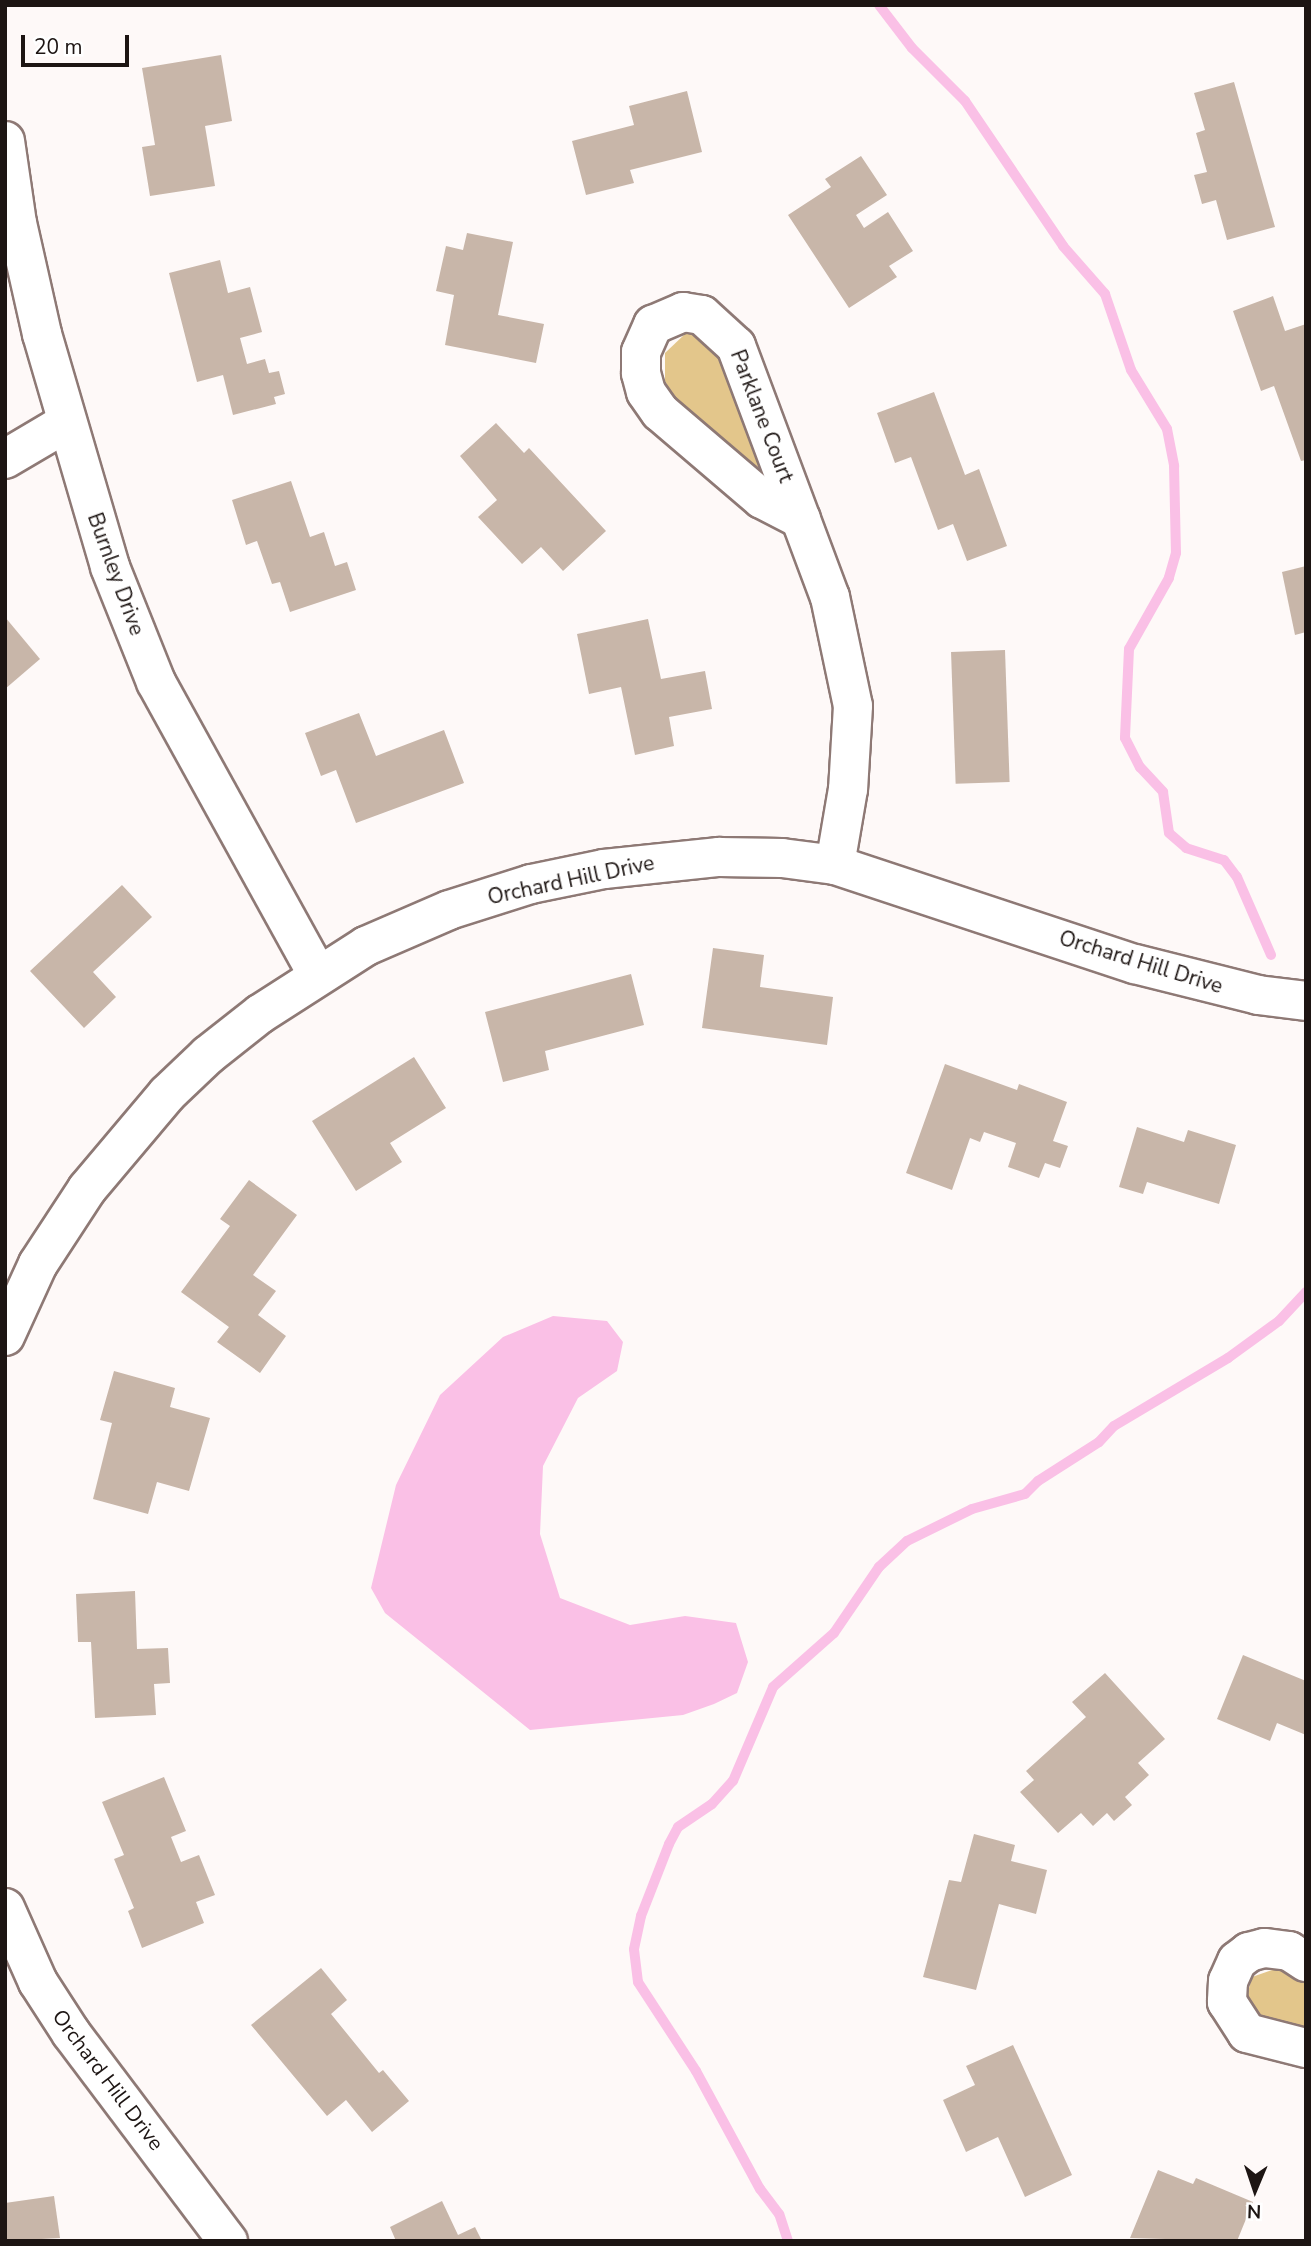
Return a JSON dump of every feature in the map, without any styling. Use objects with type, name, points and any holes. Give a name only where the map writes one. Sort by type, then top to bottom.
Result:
[{"type":"street","name":"Burnley Drive","points":[[5,141],[17,223],[66,423],[110,567],[156,682],[317,974]]},
{"type":"street","name":"Parklane Court","points":[[801,519],[762,499],[660,412],[646,392],[641,373],[641,352],[653,325],[683,312],[702,315],[736,346],[801,519],[830,597],[853,706],[848,789],[835,865]]},
{"type":"street","points":[[5,458],[66,423]]},
{"type":"street","name":"Orchard Hill Drive","points":[[5,1336],[63,1223],[133,1132],[208,1055],[317,974],[366,946],[449,910],[592,872],[719,857],[782,858],[835,865],[1147,968],[1258,995],[1306,1001]]},
{"type":"street","name":"Orchard Hill Drive","points":[[5,1908],[38,1982],[63,2022],[228,2241]]},
{"type":"street","points":[[1306,1962],[1289,1951],[1264,1948],[1250,1952],[1237,1961],[1228,1981],[1227,2002],[1247,2033],[1306,2048]]},
{"type":"shaded area","points":[[685,334],[700,334],[724,358],[765,478],[682,410],[672,395],[665,381],[665,353]]},
{"type":"shaded area","points":[[553,1316],[607,1321],[623,1342],[617,1371],[578,1398],[543,1466],[540,1534],[560,1598],[630,1625],[685,1616],[736,1623],[748,1662],[737,1693],[714,1704],[683,1715],[530,1730],[385,1613],[371,1588],[396,1485],[440,1395],[503,1337]]},
{"type":"shaded area","points":[[1278,1968],[1293,1973],[1306,1984],[1306,2031],[1258,2018],[1246,1999],[1252,1977]]},
{"type":"building","points":[[221,55],[232,121],[205,126],[215,186],[150,196],[142,147],[155,145],[142,68]]},
{"type":"building","points":[[1234,82],[1275,227],[1227,240],[1216,200],[1202,204],[1194,175],[1207,172],[1196,133],[1205,130],[1194,93]]},
{"type":"building","points":[[687,91],[702,152],[630,170],[634,183],[586,195],[572,141],[634,125],[629,106]]},
{"type":"building","points":[[861,156],[887,195],[856,215],[864,228],[888,212],[913,251],[889,266],[897,277],[849,308],[788,215],[831,187],[825,179]]},
{"type":"building","points":[[467,233],[513,242],[498,315],[544,324],[536,363],[445,345],[454,295],[436,291],[446,246],[463,250]]},
{"type":"building","points":[[220,260],[228,293],[250,287],[262,332],[240,338],[247,364],[265,359],[269,373],[279,371],[285,394],[274,397],[276,404],[233,415],[223,375],[197,382],[169,273]]},
{"type":"building","points":[[1273,296],[1285,331],[1306,324],[1306,460],[1301,461],[1274,386],[1261,391],[1233,311]]},
{"type":"building","points":[[934,392],[965,475],[979,469],[1007,546],[967,561],[953,524],[938,530],[911,457],[895,463],[877,413]]},
{"type":"building","points":[[496,423],[524,453],[529,448],[606,531],[563,571],[541,547],[522,564],[478,517],[497,500],[460,456]]},
{"type":"building","points":[[291,481],[310,537],[324,532],[335,566],[347,562],[356,590],[290,612],[280,582],[272,584],[257,541],[246,545],[232,500]]},
{"type":"building","points":[[1306,566],[1306,632],[1295,635],[1282,572]]},
{"type":"building","points":[[5,617],[40,659],[5,689]]},
{"type":"building","points":[[648,619],[661,679],[705,671],[712,709],[669,717],[674,746],[635,755],[621,687],[589,694],[577,634]]},
{"type":"building","points":[[1005,650],[1010,782],[956,784],[951,652]]},
{"type":"building","points":[[359,713],[376,756],[444,730],[464,783],[356,823],[336,770],[321,776],[305,733]]},
{"type":"building","points":[[122,885],[152,917],[93,972],[116,997],[84,1028],[30,971]]},
{"type":"building","points":[[713,948],[764,955],[760,987],[833,997],[827,1045],[702,1028]]},
{"type":"building","points":[[631,974],[644,1025],[545,1051],[549,1070],[503,1082],[485,1012]]},
{"type":"building","points":[[414,1057],[446,1108],[390,1143],[402,1162],[356,1191],[312,1121]]},
{"type":"building","points":[[945,1064],[1017,1090],[1019,1084],[1067,1102],[1053,1141],[1068,1146],[1060,1168],[1045,1163],[1039,1178],[1008,1167],[1016,1143],[984,1132],[980,1142],[970,1138],[952,1190],[906,1173]]},
{"type":"building","points":[[1137,1127],[1184,1142],[1188,1130],[1236,1145],[1219,1204],[1147,1182],[1143,1194],[1119,1187]]},
{"type":"building","points":[[249,1180],[297,1215],[253,1275],[276,1291],[258,1315],[286,1336],[260,1373],[217,1342],[229,1327],[181,1292],[230,1226],[220,1219]]},
{"type":"building","points":[[114,1371],[175,1388],[170,1407],[210,1418],[189,1491],[157,1482],[148,1514],[93,1499],[112,1423],[100,1420]]},
{"type":"building","points":[[135,1591],[137,1649],[168,1648],[170,1683],[154,1684],[156,1715],[95,1718],[91,1642],[78,1642],[76,1594]]},
{"type":"building","points":[[1243,1655],[1306,1681],[1306,1735],[1277,1723],[1270,1741],[1217,1719]]},
{"type":"building","points":[[1105,1673],[1165,1739],[1138,1763],[1149,1775],[1125,1797],[1132,1805],[1114,1821],[1107,1813],[1093,1826],[1081,1813],[1058,1833],[1020,1792],[1034,1780],[1026,1771],[1086,1717],[1072,1702]]},
{"type":"building","points":[[164,1777],[186,1831],[171,1837],[181,1862],[199,1855],[215,1895],[196,1902],[204,1923],[142,1948],[128,1911],[134,1908],[114,1859],[124,1855],[102,1802]]},
{"type":"building","points":[[974,1834],[1015,1845],[1011,1861],[1047,1870],[1036,1914],[999,1904],[976,1990],[923,1977],[949,1880],[961,1882]]},
{"type":"building","points":[[321,1968],[347,2000],[331,2014],[379,2073],[383,2070],[409,2101],[372,2132],[346,2100],[327,2116],[251,2025]]},
{"type":"building","points":[[1013,2045],[1072,2175],[1025,2197],[998,2137],[966,2152],[943,2100],[975,2085],[966,2066]]},
{"type":"building","points":[[1158,2170],[1193,2184],[1196,2178],[1253,2202],[1237,2241],[1130,2238]]},
{"type":"building","points":[[54,2196],[60,2238],[5,2241],[5,2203]]},
{"type":"building","points":[[442,2201],[458,2235],[475,2227],[482,2241],[396,2241],[390,2227]]},
{"type":"waterway","points":[[879,5],[912,48],[965,101],[1063,246],[1105,294],[1131,370],[1167,429],[1174,466],[1176,553],[1169,578],[1129,649],[1125,738],[1140,767],[1163,792],[1169,833],[1186,848],[1224,860],[1237,877],[1271,955]]},
{"type":"waterway","points":[[788,2241],[779,2214],[760,2189],[696,2071],[638,1982],[634,1949],[641,1916],[678,1827],[712,1804],[733,1781],[773,1687],[834,1633],[879,1567],[907,1541],[972,1509],[1025,1494],[1038,1481],[1099,1442],[1114,1426],[1228,1358],[1279,1321],[1306,1292]]}]
